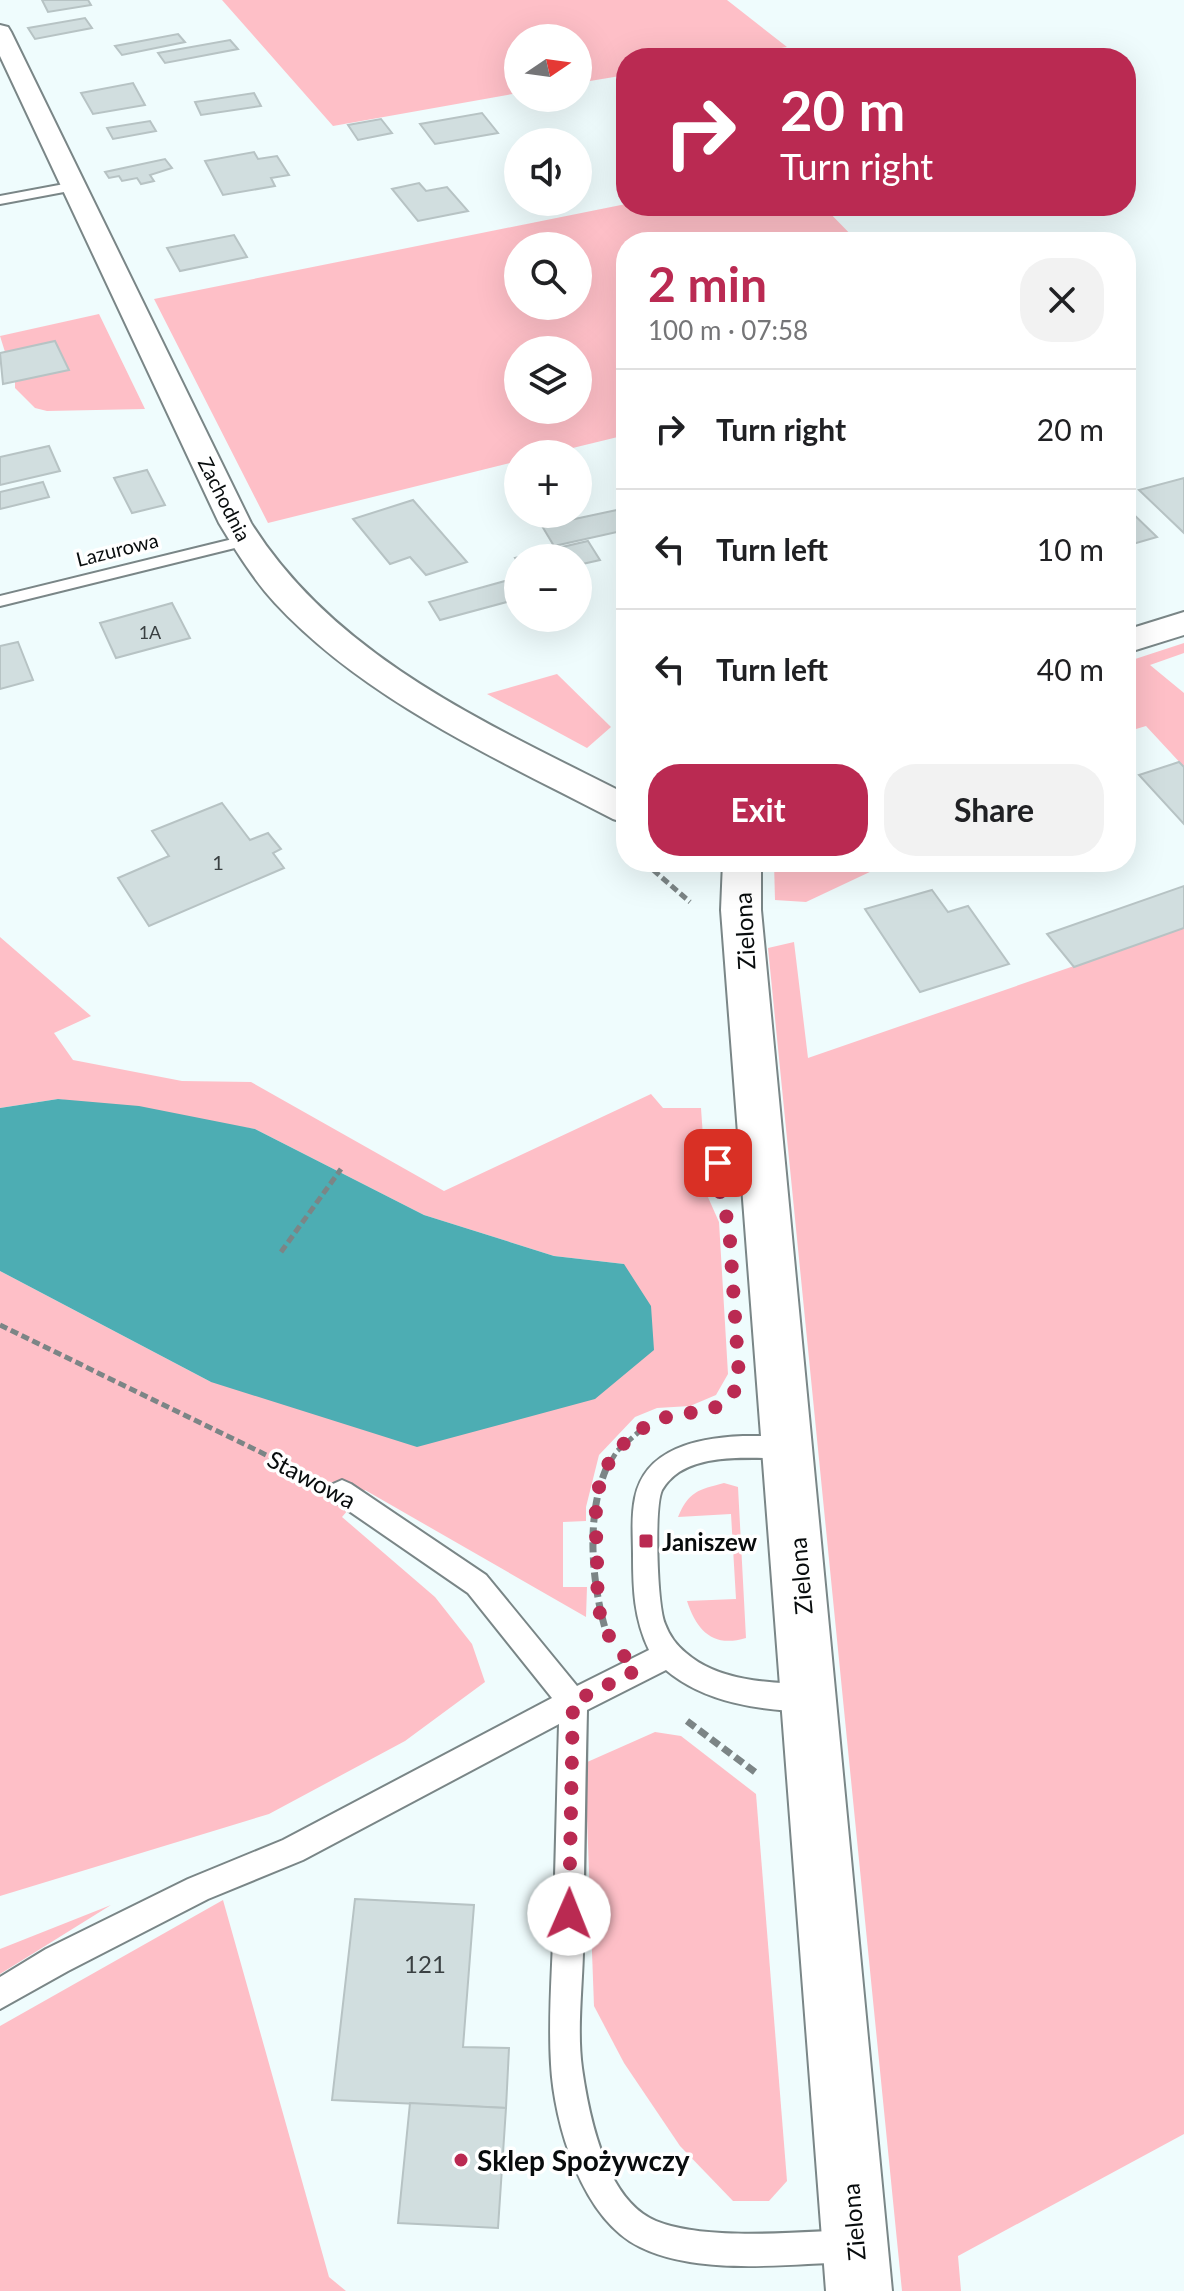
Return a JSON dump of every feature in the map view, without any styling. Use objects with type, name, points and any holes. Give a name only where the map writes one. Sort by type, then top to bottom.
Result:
[{"type":"street","name":"Zachodnia","points":[[0,32],[245,541],[264,571],[322,632],[365,666],[426,704],[616,805]]},
{"type":"street","points":[[1136,639],[1184,623]]},
{"type":"street","name":"Zielona","points":[[742,872],[741,910],[857,2269]]},
{"type":"lane","points":[[0,200],[75,186]]},
{"type":"lane","name":"Lazurowa","points":[[0,601],[245,541]]},
{"type":"lane","points":[[788,1447],[727,1448],[706,1452],[669,1465],[653,1478],[645,1514],[649,1605],[652,1627],[670,1654],[689,1671],[710,1682],[769,1697],[810,1699]]},
{"type":"lane","name":"Stawowa","points":[[342,1492],[477,1584],[573,1702]]},
{"type":"lane","points":[[0,1994],[57,1960],[198,1889],[293,1850],[670,1654]]},
{"type":"lane","points":[[573,1702],[566,2065],[574,2114],[588,2161],[607,2197],[635,2227],[671,2242],[738,2248],[857,2269]]},
{"type":"path","points":[[657,872],[683,893],[695,909]]},
{"type":"path","points":[[281,1252],[341,1169]]},
{"type":"path","name":"Stawowa","points":[[0,1325],[342,1492]]},
{"type":"path","points":[[646,1426],[612,1456],[601,1479],[596,1507],[598,1607],[610,1642],[696,1730]]},
{"type":"shaded area","points":[[222,0],[727,0],[787,47],[616,48],[616,77],[592,81],[592,24],[504,24],[504,95],[333,126]]},
{"type":"shaded area","points":[[616,206],[616,216],[833,216],[848,232],[616,232],[616,437],[592,443],[592,440],[504,440],[504,464],[268,523],[154,299],[566,216],[592,216],[592,211]]},
{"type":"shaded area","points":[[99,314],[145,409],[47,411],[35,408],[15,388],[15,382],[69,369],[55,341],[5,352],[0,336]]},
{"type":"shaded area","points":[[1184,643],[1184,653],[1150,665],[1184,693],[1184,767],[1146,726],[1136,729],[1136,659]]},
{"type":"shaded area","points":[[557,674],[611,727],[587,748],[487,694]]},
{"type":"shaded area","points":[[774,872],[870,872],[806,902],[775,900]]},
{"type":"shaded area","points":[[1184,928],[1184,2134],[958,2256],[961,2291],[902,2291],[768,948],[794,942],[808,1058]]},
{"type":"shaded area","points":[[0,937],[91,1016],[54,1033],[73,1060],[182,1081],[251,1082],[444,1191],[651,1094],[663,1108],[701,1108],[707,1195],[719,1222],[728,1374],[716,1395],[690,1406],[657,1408],[635,1417],[599,1455],[586,1507],[586,1521],[563,1522],[563,1587],[587,1587],[586,1617],[365,1490],[342,1517],[435,1597],[472,1644],[485,1682],[405,1741],[269,1814],[0,1896],[0,1271],[211,1382],[624,1264],[554,1256],[424,1215],[255,1129],[58,1099],[0,1108]]},
{"type":"shaded area","points":[[724,1483],[738,1487],[746,1638],[734,1641],[715,1639],[701,1629],[687,1601],[736,1599],[731,1514],[678,1517],[695,1493]]},
{"type":"shaded area","points":[[655,1732],[681,1736],[756,1794],[787,2181],[769,2201],[733,2201],[680,2146],[624,2063],[594,2006],[585,1763]]},
{"type":"shaded area","points":[[223,1900],[329,2277],[346,2291],[0,2291],[0,2026]]},
{"type":"shaded area","points":[[111,1905],[0,1974],[0,1949]]},
{"type":"water","points":[[58,1099],[139,1106],[255,1129],[424,1215],[554,1256],[624,1264],[651,1306],[654,1350],[595,1399],[417,1447],[211,1382],[0,1271],[0,1108]]},
{"type":"building","points":[[42,0],[88,0],[91,5],[48,12]]},
{"type":"building","points":[[85,18],[92,28],[35,39],[28,28]]},
{"type":"building","points":[[178,34],[185,42],[122,55],[115,46]]},
{"type":"building","points":[[230,40],[238,49],[165,63],[158,53]]},
{"type":"building","points":[[133,83],[145,105],[93,114],[81,93]]},
{"type":"building","points":[[254,93],[261,106],[201,115],[195,102]]},
{"type":"building","points":[[482,113],[498,133],[435,144],[420,124]]},
{"type":"building","points":[[381,119],[392,133],[358,140],[348,125]]},
{"type":"building","points":[[150,121],[156,131],[113,139],[107,128]]},
{"type":"building","points":[[254,152],[258,159],[277,156],[289,175],[271,178],[275,186],[223,195],[205,161]]},
{"type":"building","points":[[165,159],[172,168],[150,175],[154,181],[141,184],[137,178],[122,181],[119,176],[109,178],[105,172]]},
{"type":"building","points":[[419,183],[426,191],[447,187],[468,211],[418,221],[392,189]]},
{"type":"building","points":[[234,235],[247,257],[180,271],[167,248]]},
{"type":"building","points":[[55,341],[69,370],[3,384],[0,353]]},
{"type":"building","points":[[49,446],[60,471],[0,485],[0,457]]},
{"type":"building","points":[[147,470],[165,505],[132,513],[114,478]]},
{"type":"building","points":[[1184,478],[1184,533],[1139,490]]},
{"type":"building","points":[[43,482],[49,497],[0,509],[0,492]]},
{"type":"building","points":[[413,500],[467,562],[426,575],[410,557],[390,564],[353,519]]},
{"type":"building","points":[[616,510],[616,532],[553,544],[543,528],[592,528],[592,515]]},
{"type":"building","points":[[1136,517],[1157,537],[1136,543]]},
{"type":"building","points":[[592,547],[600,560],[592,562]]},
{"type":"building","points":[[504,581],[504,603],[440,620],[429,602]]},
{"type":"building","points":[[172,603],[190,638],[116,658],[100,623]]},
{"type":"building","points":[[18,642],[33,680],[0,689],[0,646]]},
{"type":"building","points":[[1179,762],[1184,767],[1184,824],[1139,775]]},
{"type":"building","points":[[222,803],[250,840],[268,833],[281,849],[273,853],[284,868],[149,926],[118,878],[169,856],[152,831]]},
{"type":"building","points":[[1184,886],[1184,928],[1074,967],[1047,934]]},
{"type":"building","points":[[932,890],[948,912],[968,906],[1009,964],[920,992],[865,909]]},
{"type":"building","points":[[355,1899],[474,1905],[463,2047],[509,2048],[506,2108],[332,2100]]},
{"type":"building","points":[[410,2103],[506,2108],[498,2228],[398,2223]]},
{"type":"place","name":"Janiszew","points":[[646,1541]]},
{"type":"place","name":"Sklep Spożywczy","points":[[461,2160]]},
{"type":"route","points":[[569,1914],[573,1702],[637,1670],[610,1642],[598,1607],[596,1507],[601,1479],[612,1456],[646,1426],[663,1418],[714,1409],[727,1402],[737,1388],[739,1377],[729,1226],[720,1193],[718,1163]]}]
